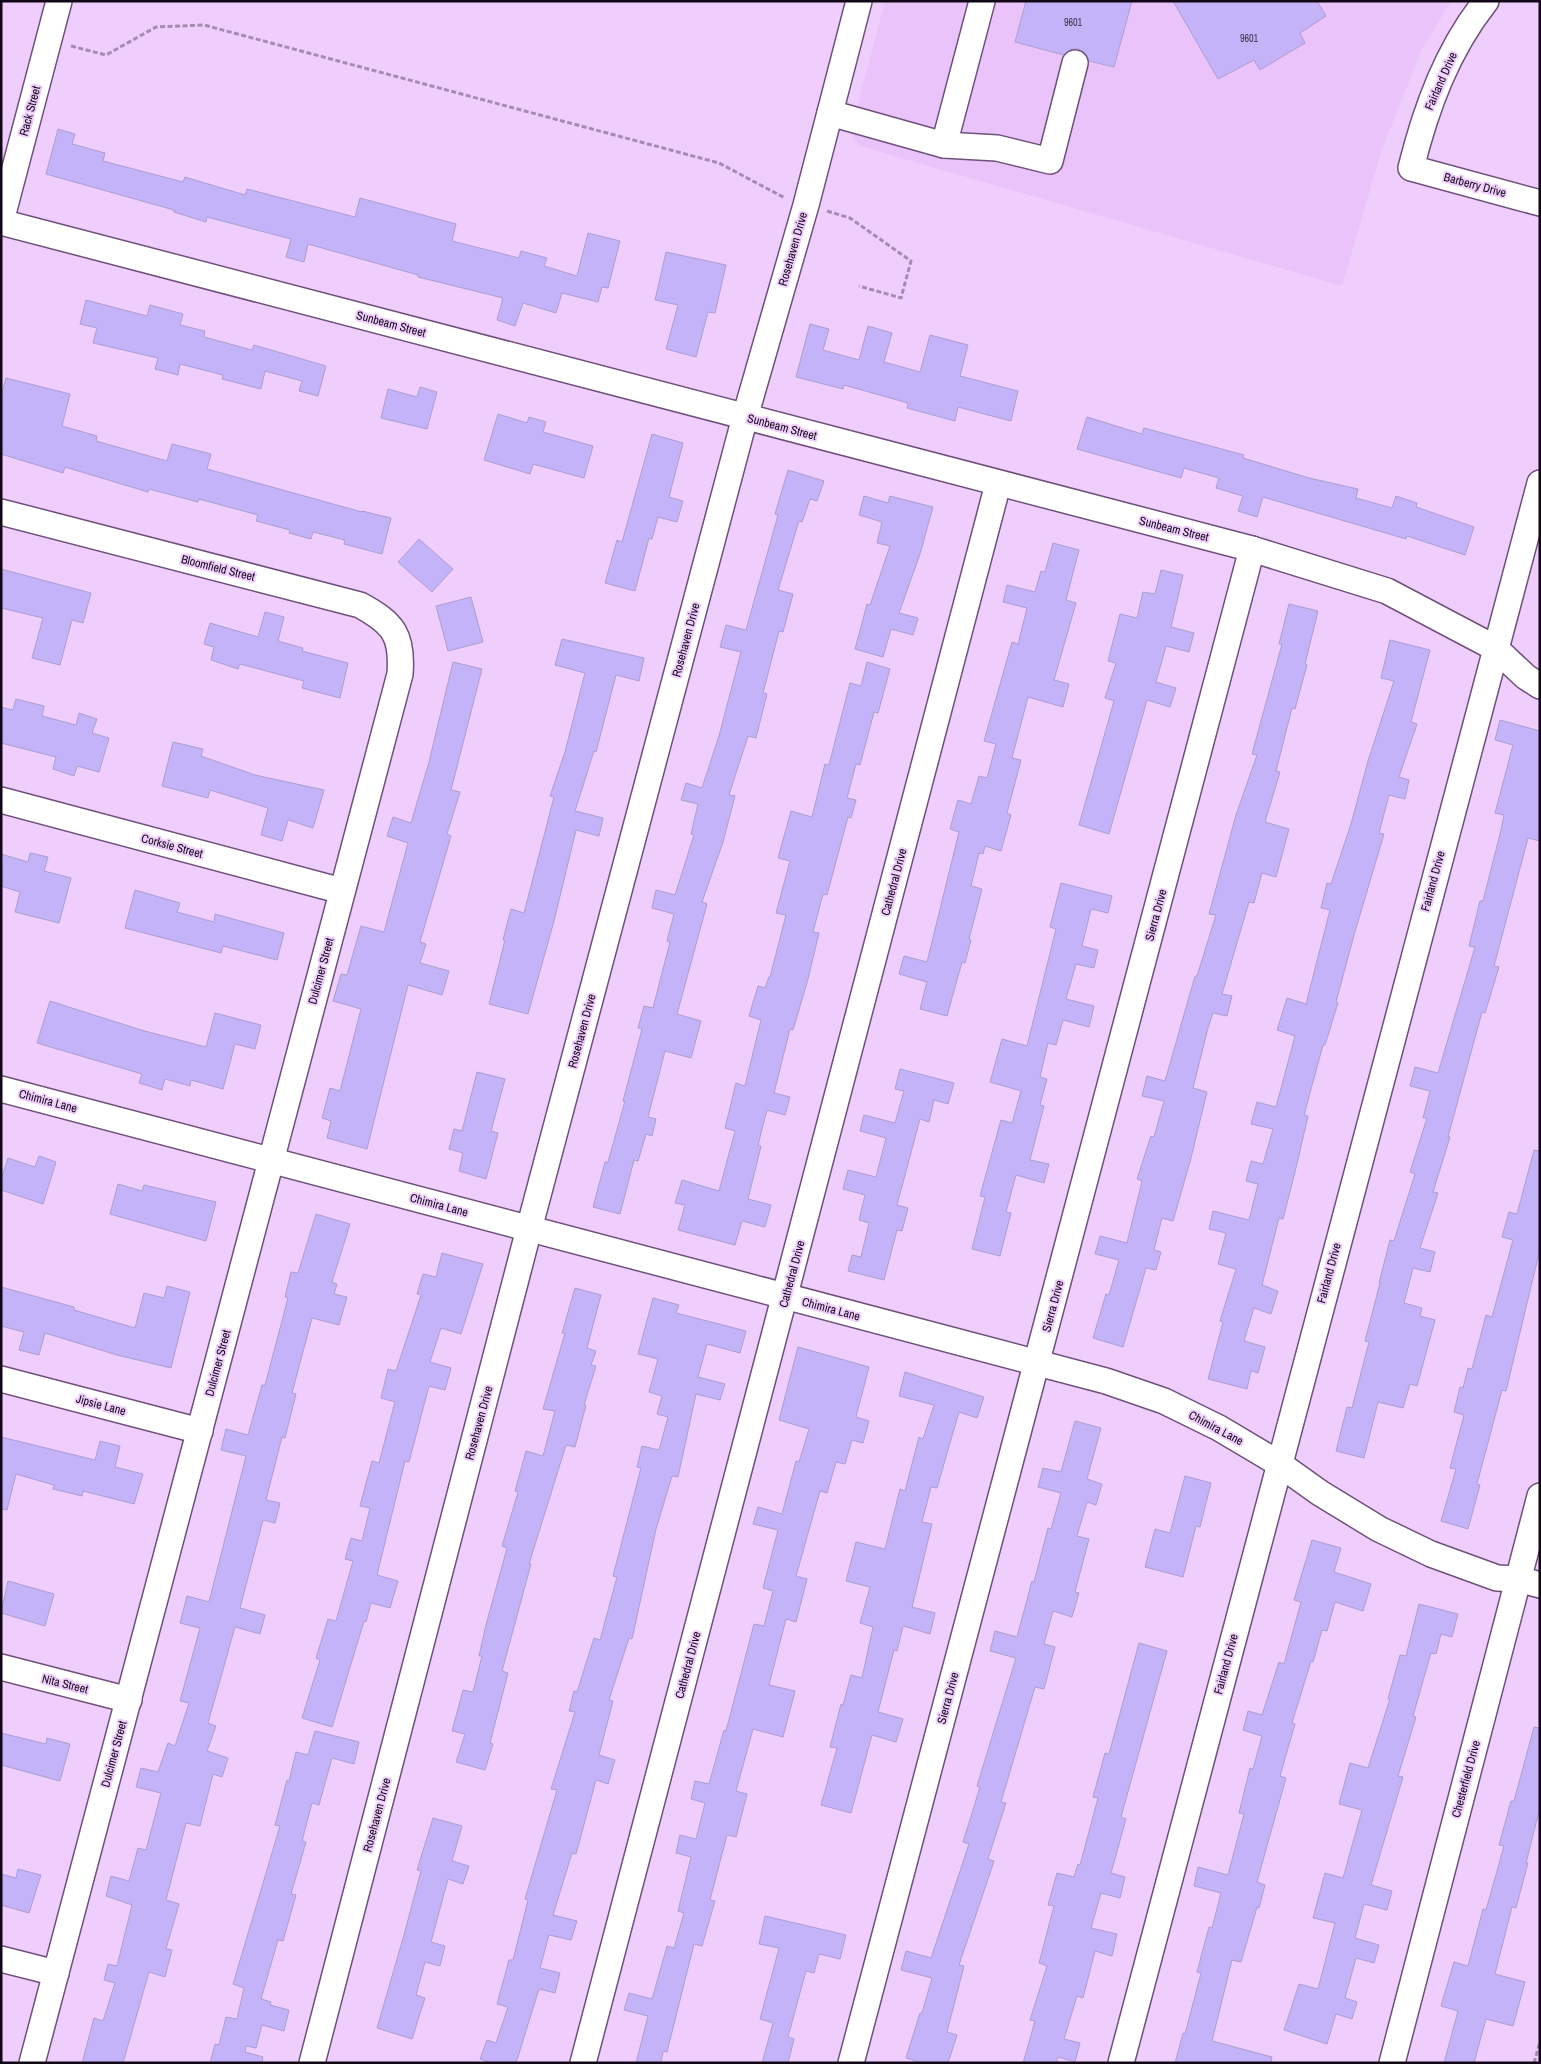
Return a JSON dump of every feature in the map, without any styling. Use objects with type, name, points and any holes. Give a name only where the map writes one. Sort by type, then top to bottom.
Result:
[{"type":"street","name":"Rack Street","points":[[1,222],[60,1]]},
{"type":"street","name":"Rosehaven Drive","points":[[312,2063],[529,1229],[745,417],[806,205],[859,1]]},
{"type":"street","points":[[944,145],[982,1]]},
{"type":"street","name":"Fairland Drive","points":[[1411,168],[1433,93],[1452,52],[1486,1]]},
{"type":"street","points":[[830,114],[944,145],[997,148],[1050,161],[1075,63]]},
{"type":"street","name":"Barberry Drive","points":[[1411,168],[1540,203]]},
{"type":"street","name":"Sunbeam Street","points":[[1,222],[1252,549],[1388,591],[1495,648],[1526,677],[1540,686]]},
{"type":"street","name":"Fairland Drive","points":[[1121,2063],[1278,1464],[1540,483]]},
{"type":"street","name":"Cathedral Drive","points":[[583,2063],[786,1297],[998,484]]},
{"type":"street","name":"Bloomfield Street","points":[[1,512],[360,605],[379,615],[395,630],[402,652],[401,662]]},
{"type":"street","name":"Sierra Drive","points":[[851,2063],[1038,1363],[1252,549]]},
{"type":"street","name":"Dulcimer Street","points":[[32,2063],[400,674],[401,662]]},
{"type":"street","name":"Corksie Street","points":[[1,800],[342,891]]},
{"type":"street","name":"Chimira Lane","points":[[1,1089],[1106,1381],[1164,1402],[1219,1428],[1379,1529],[1431,1554],[1497,1578],[1529,1582]]},
{"type":"street","name":"Jipsie Lane","points":[[1,1379],[200,1431]]},
{"type":"street","name":"Chesterfield Drive","points":[[1392,2063],[1529,1582],[1540,1496]]},
{"type":"street","name":"Nita Street","points":[[1,1667],[128,1700]]},
{"type":"street","points":[[1,1959],[56,1973]]},
{"type":"path","points":[[49,41],[106,54],[156,27],[204,26],[719,163],[779,196],[850,218],[911,261],[902,298],[859,286]]},
{"type":"path","points":[[1534,2063],[1540,2042]]},
{"type":"shaded area","points":[[885,1],[1451,1],[1422,49],[1381,152],[1342,286],[860,146],[850,134]]},
{"type":"building","points":[[1026,1],[1132,1],[1114,67],[1089,61],[1085,53],[1079,49],[1071,49],[1064,55],[1015,42]]},
{"type":"building","points":[[1173,1],[1317,1],[1326,16],[1300,33],[1305,43],[1260,70],[1254,60],[1218,79]]},
{"type":"building","points":[[58,129],[75,134],[72,144],[105,153],[103,161],[183,182],[185,177],[245,195],[247,189],[355,217],[360,198],[456,224],[452,241],[519,258],[521,251],[547,258],[544,266],[577,276],[588,233],[620,241],[608,288],[602,287],[598,302],[562,293],[556,313],[523,303],[515,326],[497,320],[503,298],[418,277],[418,275],[308,244],[304,262],[286,257],[291,239],[207,217],[206,222],[174,212],[174,210],[46,174]]},
{"type":"building","points":[[666,252],[726,265],[715,313],[708,312],[696,357],[666,349],[678,305],[655,300]]},
{"type":"building","points":[[86,300],[147,316],[150,305],[183,314],[180,325],[205,331],[204,337],[252,350],[254,345],[326,366],[318,396],[299,391],[302,381],[265,371],[261,389],[222,379],[223,375],[180,364],[178,375],[155,369],[158,358],[93,343],[97,328],[80,324]]},
{"type":"building","points":[[810,324],[829,329],[823,350],[859,360],[868,326],[892,333],[884,362],[920,372],[930,335],[968,345],[960,376],[1018,391],[1011,421],[958,407],[955,421],[907,408],[908,403],[844,385],[843,389],[796,377]]},
{"type":"building","points":[[6,378],[70,394],[62,426],[97,436],[96,441],[167,461],[172,444],[211,454],[207,469],[362,512],[391,518],[382,554],[344,544],[345,540],[313,532],[311,539],[289,533],[290,530],[256,521],[258,515],[199,499],[198,502],[149,489],[148,492],[65,467],[63,473],[1,454],[1,397]]},
{"type":"building","points":[[420,387],[437,392],[427,429],[381,418],[388,389],[417,397]]},
{"type":"building","points":[[498,414],[527,423],[529,417],[546,422],[543,432],[593,446],[584,478],[533,464],[530,474],[484,460]]},
{"type":"building","points":[[1087,417],[1142,434],[1144,428],[1244,455],[1243,458],[1309,478],[1358,489],[1356,498],[1392,508],[1396,496],[1417,503],[1416,507],[1474,527],[1465,555],[1407,536],[1406,539],[1263,497],[1257,517],[1238,511],[1243,496],[1216,488],[1219,478],[1184,468],[1181,478],[1077,449]]},
{"type":"building","points":[[652,434],[683,443],[669,497],[683,501],[677,522],[658,517],[652,539],[649,538],[635,591],[605,583],[617,540],[622,542]]},
{"type":"building","points":[[788,470],[824,481],[817,501],[810,499],[802,522],[799,521],[778,590],[793,594],[783,632],[779,631],[763,693],[767,694],[756,738],[748,736],[729,795],[735,796],[723,842],[702,902],[707,904],[677,1014],[701,1021],[691,1058],[665,1051],[648,1117],[656,1119],[652,1136],[646,1134],[638,1161],[634,1160],[620,1214],[593,1207],[605,1162],[608,1162],[625,1101],[623,1101],[642,1029],[638,1028],[644,1006],[653,1008],[670,942],[667,941],[674,914],[652,908],[656,890],[675,895],[694,835],[691,834],[698,804],[681,800],[686,783],[702,788],[719,736],[741,652],[720,647],[726,625],[746,630],[778,515],[775,514]]},
{"type":"building","points":[[864,496],[888,503],[890,496],[933,507],[920,554],[899,613],[918,618],[913,635],[891,629],[883,657],[855,649],[867,604],[870,605],[890,546],[877,543],[882,522],[859,515]]},
{"type":"building","points":[[419,539],[453,569],[432,592],[398,562]]},
{"type":"building","points":[[1053,543],[1079,550],[1066,600],[1076,603],[1054,680],[1069,684],[1063,707],[1028,697],[1012,758],[1021,760],[1007,813],[1011,815],[1001,851],[985,846],[983,854],[979,853],[971,886],[982,889],[965,963],[962,962],[947,1016],[920,1009],[927,982],[899,974],[904,956],[927,962],[959,832],[950,829],[958,800],[971,804],[979,776],[987,778],[996,744],[984,741],[1012,642],[1018,644],[1027,608],[1003,602],[1007,585],[1035,592],[1041,571],[1045,572]]},
{"type":"building","points":[[1,569],[91,593],[83,623],[72,620],[60,665],[32,658],[43,618],[1,608]]},
{"type":"building","points":[[1161,570],[1183,575],[1171,627],[1194,633],[1189,652],[1166,646],[1156,682],[1176,688],[1170,707],[1147,700],[1109,834],[1079,825],[1114,701],[1105,698],[1116,663],[1108,661],[1120,614],[1137,618],[1143,592],[1155,594]]},
{"type":"building","points":[[471,597],[483,642],[448,651],[436,606]]},
{"type":"building","points":[[1289,604],[1318,611],[1305,664],[1307,665],[1295,709],[1292,708],[1276,771],[1280,772],[1265,822],[1289,829],[1276,877],[1262,873],[1254,903],[1249,902],[1222,994],[1232,996],[1227,1016],[1213,1013],[1208,1028],[1193,1088],[1207,1092],[1191,1158],[1173,1221],[1162,1218],[1154,1250],[1161,1252],[1156,1270],[1146,1268],[1123,1347],[1093,1338],[1106,1294],[1109,1295],[1119,1260],[1095,1254],[1100,1236],[1127,1243],[1142,1181],[1137,1179],[1151,1136],[1154,1137],[1164,1101],[1142,1096],[1147,1076],[1165,1081],[1195,976],[1197,976],[1216,915],[1209,914],[1236,815],[1257,755],[1252,754],[1282,644],[1279,644]]},
{"type":"building","points":[[265,612],[284,617],[278,641],[303,648],[302,651],[348,663],[340,698],[302,688],[304,681],[240,664],[238,669],[211,660],[214,647],[204,644],[210,623],[258,637]]},
{"type":"building","points":[[562,639],[644,658],[639,681],[616,675],[596,752],[594,751],[575,811],[603,818],[599,836],[576,830],[554,921],[528,1014],[489,1004],[511,909],[524,913],[554,797],[550,796],[565,752],[585,673],[555,665]]},
{"type":"building","points":[[1390,640],[1430,650],[1411,722],[1417,724],[1399,777],[1409,780],[1405,799],[1389,795],[1379,833],[1384,834],[1354,935],[1336,1002],[1338,1003],[1325,1045],[1323,1045],[1304,1115],[1308,1116],[1295,1172],[1283,1219],[1279,1218],[1262,1285],[1278,1291],[1271,1314],[1254,1308],[1244,1341],[1265,1347],[1258,1373],[1251,1371],[1247,1389],[1208,1379],[1223,1322],[1220,1321],[1236,1269],[1218,1264],[1226,1233],[1209,1229],[1213,1211],[1249,1220],[1258,1184],[1246,1181],[1251,1161],[1263,1164],[1273,1129],[1251,1124],[1257,1102],[1276,1107],[1295,1036],[1277,1030],[1287,998],[1306,1004],[1330,910],[1321,908],[1327,883],[1331,884],[1351,824],[1368,761],[1394,681],[1381,678]]},
{"type":"building","points":[[453,662],[482,669],[451,790],[460,792],[447,834],[451,836],[420,942],[426,944],[420,963],[449,971],[442,995],[408,985],[367,1149],[327,1138],[331,1121],[322,1118],[330,1088],[340,1091],[361,1009],[333,1001],[341,974],[347,975],[361,926],[384,932],[408,843],[387,836],[393,817],[411,823],[429,762]]},
{"type":"building","points":[[867,662],[890,669],[878,713],[874,712],[860,765],[856,764],[847,798],[856,800],[851,818],[848,817],[827,895],[823,894],[813,932],[819,933],[808,979],[793,1030],[790,1029],[774,1093],[790,1097],[785,1115],[767,1110],[758,1145],[761,1146],[748,1199],[771,1205],[765,1227],[742,1221],[735,1245],[678,1230],[685,1205],[675,1203],[682,1180],[719,1191],[735,1131],[725,1128],[736,1083],[745,1086],[761,1020],[749,1016],[758,986],[765,988],[770,977],[786,915],[776,913],[790,861],[778,858],[791,811],[812,817],[825,764],[829,765],[850,683],[861,686]]},
{"type":"building","points":[[16,699],[44,706],[42,716],[76,725],[79,713],[97,719],[92,733],[109,738],[99,772],[77,766],[74,776],[53,769],[56,757],[1,743],[1,707],[13,710]]},
{"type":"building","points":[[1500,720],[1540,731],[1540,841],[1528,838],[1494,966],[1499,967],[1485,1013],[1482,1012],[1448,1137],[1450,1137],[1433,1192],[1438,1193],[1420,1248],[1435,1252],[1430,1272],[1413,1268],[1404,1303],[1422,1308],[1420,1316],[1435,1320],[1417,1386],[1410,1384],[1403,1408],[1378,1402],[1364,1458],[1336,1451],[1347,1407],[1352,1408],[1369,1342],[1365,1341],[1390,1240],[1394,1241],[1415,1174],[1410,1172],[1427,1118],[1423,1118],[1430,1091],[1410,1086],[1415,1067],[1438,1073],[1475,947],[1469,946],[1480,901],[1483,901],[1501,830],[1504,815],[1495,813],[1513,745],[1495,740]]},
{"type":"building","points":[[173,742],[203,749],[201,756],[255,775],[324,790],[313,828],[288,820],[282,841],[261,835],[268,808],[210,790],[208,798],[162,786]]},
{"type":"building","points":[[30,853],[48,857],[44,871],[71,878],[59,923],[15,912],[20,892],[1,886],[1,854],[28,862]]},
{"type":"building","points":[[1061,883],[1112,896],[1108,913],[1091,909],[1082,946],[1098,950],[1094,968],[1076,964],[1066,999],[1094,1006],[1089,1027],[1063,1020],[1056,1045],[1048,1043],[1040,1077],[1047,1079],[1040,1105],[1044,1106],[1030,1160],[1049,1164],[1044,1183],[1016,1175],[1006,1212],[1011,1213],[1000,1256],[972,1249],[985,1197],[980,1196],[1001,1120],[1012,1123],[1021,1091],[990,1082],[1002,1039],[1027,1046],[1056,929],[1050,927]]},
{"type":"building","points":[[135,890],[180,903],[177,912],[214,922],[215,914],[284,933],[277,960],[223,946],[221,953],[125,928]]},
{"type":"building","points":[[50,1001],[141,1030],[206,1047],[215,1013],[261,1025],[255,1049],[235,1044],[223,1089],[191,1080],[190,1086],[165,1079],[162,1090],[139,1083],[142,1074],[37,1043]]},
{"type":"building","points":[[900,1069],[954,1083],[948,1104],[934,1100],[929,1122],[920,1119],[897,1205],[908,1208],[902,1231],[897,1230],[884,1280],[848,1271],[852,1255],[861,1257],[869,1223],[859,1220],[865,1195],[843,1189],[848,1170],[876,1177],[886,1138],[860,1131],[864,1115],[895,1123],[904,1091],[895,1089]]},
{"type":"building","points":[[477,1072],[505,1079],[491,1131],[498,1133],[486,1179],[459,1171],[463,1153],[449,1149],[454,1129],[462,1131]]},
{"type":"building","points":[[1534,1150],[1540,1151],[1540,1249],[1506,1391],[1502,1390],[1477,1484],[1480,1485],[1468,1529],[1441,1521],[1456,1469],[1450,1468],[1464,1415],[1454,1412],[1460,1387],[1463,1388],[1468,1368],[1472,1369],[1486,1315],[1492,1317],[1513,1240],[1502,1237],[1509,1212],[1517,1214]]},
{"type":"building","points":[[39,1156],[56,1162],[43,1204],[1,1190],[1,1180],[8,1158],[35,1167]]},
{"type":"building","points":[[118,1184],[142,1191],[144,1185],[216,1202],[206,1241],[110,1214]]},
{"type":"building","points":[[316,1214],[350,1224],[332,1282],[337,1284],[334,1294],[347,1297],[339,1325],[312,1318],[292,1393],[296,1394],[285,1438],[282,1437],[266,1500],[280,1503],[275,1523],[263,1520],[240,1608],[265,1615],[260,1634],[235,1627],[208,1723],[216,1726],[207,1751],[228,1758],[222,1777],[213,1774],[200,1826],[186,1823],[166,1900],[179,1904],[166,1949],[172,1950],[165,1977],[149,1972],[123,2063],[82,2063],[94,2018],[103,2021],[115,1983],[104,1980],[108,1964],[117,1966],[132,1905],[106,1896],[111,1876],[129,1881],[138,1848],[146,1850],[161,1793],[136,1787],[141,1768],[158,1772],[168,1743],[175,1746],[189,1703],[180,1701],[200,1628],[180,1623],[187,1596],[209,1602],[246,1456],[221,1450],[226,1429],[248,1435],[262,1385],[265,1385],[288,1298],[285,1297],[291,1272],[298,1273]]},
{"type":"building","points":[[442,1253],[483,1264],[461,1334],[441,1328],[430,1362],[451,1368],[445,1390],[429,1386],[409,1462],[405,1461],[377,1575],[398,1581],[390,1608],[371,1603],[332,1727],[302,1718],[320,1660],[316,1658],[328,1619],[336,1621],[353,1561],[345,1559],[351,1538],[362,1541],[370,1508],[360,1506],[372,1461],[379,1463],[395,1402],[381,1398],[388,1369],[396,1371],[421,1295],[417,1294],[423,1274],[436,1277]]},
{"type":"building","points":[[167,1286],[190,1292],[171,1368],[117,1355],[45,1333],[39,1355],[19,1350],[24,1332],[1,1326],[1,1287],[74,1307],[74,1310],[135,1328],[144,1293],[164,1298]]},
{"type":"building","points":[[575,1288],[601,1295],[587,1348],[596,1351],[591,1365],[596,1366],[584,1405],[586,1405],[575,1447],[566,1445],[529,1564],[531,1564],[502,1671],[508,1673],[490,1743],[493,1744],[485,1770],[456,1762],[465,1734],[452,1731],[463,1690],[473,1692],[482,1656],[479,1656],[486,1625],[507,1548],[502,1546],[518,1492],[515,1491],[526,1451],[543,1456],[555,1411],[543,1409],[565,1333],[562,1333]]},
{"type":"building","points":[[653,1298],[679,1305],[676,1313],[746,1331],[740,1353],[707,1344],[698,1377],[725,1384],[720,1400],[696,1394],[678,1477],[672,1476],[656,1529],[632,1639],[629,1638],[609,1700],[613,1701],[599,1755],[615,1760],[608,1784],[596,1780],[576,1854],[572,1853],[553,1915],[577,1921],[571,1940],[549,1935],[540,1968],[560,1973],[555,1993],[539,1989],[516,2063],[491,2063],[480,2059],[487,2040],[496,2043],[508,2007],[497,2004],[509,1960],[513,1960],[528,1900],[525,1899],[557,1790],[551,1789],[575,1712],[569,1711],[574,1691],[577,1692],[594,1638],[600,1640],[617,1577],[613,1576],[641,1468],[637,1467],[642,1446],[659,1450],[668,1417],[657,1414],[662,1396],[649,1392],[658,1359],[638,1354]]},
{"type":"building","points":[[798,1347],[869,1367],[856,1417],[869,1421],[863,1443],[852,1440],[845,1464],[836,1462],[827,1493],[820,1491],[796,1576],[807,1579],[796,1622],[786,1619],[769,1685],[795,1691],[783,1737],[753,1729],[736,1791],[747,1794],[736,1837],[727,1835],[710,1900],[715,1901],[702,1946],[694,1944],[667,2052],[663,2051],[661,2063],[636,2063],[648,2016],[624,2010],[629,1993],[652,1999],[667,1946],[674,1948],[684,1913],[678,1911],[691,1857],[676,1853],[680,1835],[696,1839],[705,1803],[691,1799],[695,1781],[709,1784],[724,1730],[726,1731],[754,1624],[764,1626],[773,1591],[763,1588],[778,1530],[753,1524],[758,1507],[782,1514],[796,1461],[799,1462],[809,1429],[779,1420]]},
{"type":"building","points":[[905,1372],[984,1397],[977,1418],[959,1412],[937,1488],[931,1487],[922,1522],[932,1524],[912,1607],[935,1613],[930,1634],[903,1626],[897,1651],[894,1650],[878,1712],[903,1719],[896,1742],[872,1735],[851,1813],[821,1805],[837,1748],[830,1747],[841,1704],[843,1705],[851,1675],[862,1678],[873,1627],[860,1623],[870,1587],[846,1581],[856,1542],[885,1549],[900,1489],[905,1491],[919,1437],[923,1439],[934,1405],[899,1396]]},
{"type":"building","points":[[1075,1421],[1101,1428],[1087,1479],[1102,1484],[1096,1505],[1087,1502],[1077,1536],[1089,1539],[1075,1592],[1079,1593],[1072,1617],[1053,1611],[1044,1644],[1055,1647],[1044,1689],[1035,1687],[1001,1802],[1006,1803],[988,1859],[994,1861],[959,1965],[964,1966],[947,2032],[957,2035],[948,2063],[922,2063],[906,2058],[932,1978],[901,1970],[906,1951],[931,1958],[969,1844],[963,1842],[980,1787],[977,1786],[1016,1658],[990,1651],[995,1631],[1017,1637],[1048,1528],[1051,1529],[1061,1493],[1038,1487],[1043,1468],[1061,1472]]},
{"type":"building","points":[[1,1437],[95,1460],[100,1441],[120,1446],[115,1467],[143,1474],[134,1504],[83,1491],[82,1496],[53,1489],[54,1485],[16,1474],[7,1510],[1,1509]]},
{"type":"building","points":[[1185,1476],[1211,1483],[1200,1527],[1196,1526],[1183,1577],[1145,1567],[1155,1529],[1170,1533]]},
{"type":"building","points":[[1312,1540],[1341,1548],[1334,1572],[1371,1584],[1363,1611],[1335,1602],[1327,1631],[1322,1630],[1313,1662],[1311,1661],[1292,1723],[1295,1724],[1280,1776],[1286,1778],[1257,1882],[1265,1885],[1241,1962],[1232,1960],[1212,2041],[1272,2057],[1271,2063],[1175,2063],[1183,2033],[1185,2034],[1201,1973],[1197,1972],[1209,1927],[1212,1928],[1221,1893],[1194,1886],[1198,1867],[1228,1875],[1244,1814],[1239,1813],[1250,1768],[1253,1769],[1262,1736],[1243,1730],[1248,1711],[1262,1715],[1279,1662],[1284,1664],[1301,1602],[1294,1600]]},
{"type":"building","points":[[8,1581],[54,1594],[45,1626],[1,1613]]},
{"type":"building","points":[[1419,1604],[1458,1614],[1452,1637],[1441,1634],[1436,1654],[1431,1653],[1413,1716],[1416,1717],[1398,1776],[1403,1777],[1371,1885],[1392,1891],[1387,1910],[1364,1904],[1355,1938],[1379,1945],[1374,1963],[1356,1958],[1345,1998],[1357,2002],[1352,2019],[1336,2014],[1327,2044],[1284,2030],[1299,1984],[1318,1989],[1335,1923],[1313,1918],[1325,1873],[1343,1878],[1362,1810],[1339,1804],[1350,1763],[1368,1768],[1390,1699],[1388,1699],[1400,1655],[1406,1656]]},
{"type":"building","points":[[1139,1643],[1167,1651],[1121,1817],[1126,1819],[1111,1873],[1125,1877],[1120,1898],[1101,1893],[1091,1928],[1117,1934],[1112,1956],[1095,1951],[1083,1998],[1077,1996],[1064,2039],[1080,2043],[1075,2062],[1058,2057],[1056,2063],[1023,2063],[1035,2021],[1030,2020],[1047,1966],[1039,1963],[1054,1906],[1048,1905],[1057,1873],[1074,1877],[1078,1864],[1080,1865],[1098,1798],[1093,1797],[1105,1753],[1109,1754]]},
{"type":"building","points":[[1534,1727],[1540,1728],[1540,1807],[1516,1908],[1512,1907],[1495,1974],[1525,1982],[1513,2026],[1486,2019],[1474,2063],[1444,2063],[1458,2011],[1441,2006],[1454,1962],[1468,1966],[1483,1909],[1486,1910],[1504,1846],[1499,1845],[1511,1801],[1514,1801]]},
{"type":"building","points":[[315,1731],[359,1742],[354,1764],[332,1758],[319,1805],[312,1803],[302,1841],[306,1842],[291,1894],[296,1895],[283,1941],[278,1940],[261,1999],[271,2002],[270,2005],[289,2010],[284,2031],[262,2025],[256,2048],[246,2046],[245,2052],[263,2057],[262,2063],[210,2063],[215,2044],[219,2045],[226,2017],[237,2019],[244,1988],[233,1984],[280,1826],[275,1825],[287,1780],[289,1781],[296,1752],[308,1755]]},
{"type":"building","points":[[1,1733],[46,1744],[47,1738],[70,1744],[60,1781],[1,1765]]},
{"type":"building","points":[[433,1818],[462,1826],[452,1861],[469,1866],[463,1884],[448,1879],[431,1942],[445,1946],[440,1966],[425,1962],[416,1995],[425,1998],[412,2039],[377,2028],[404,1935],[421,1871],[417,1870]]},
{"type":"building","points":[[18,1869],[41,1875],[29,1913],[1,1905],[1,1874],[16,1878]]},
{"type":"building","points":[[765,1916],[846,1935],[840,1959],[819,1954],[814,1973],[806,1971],[788,2037],[794,2039],[788,2063],[762,2063],[773,2023],[760,2019],[779,1948],[759,1944]]}]
